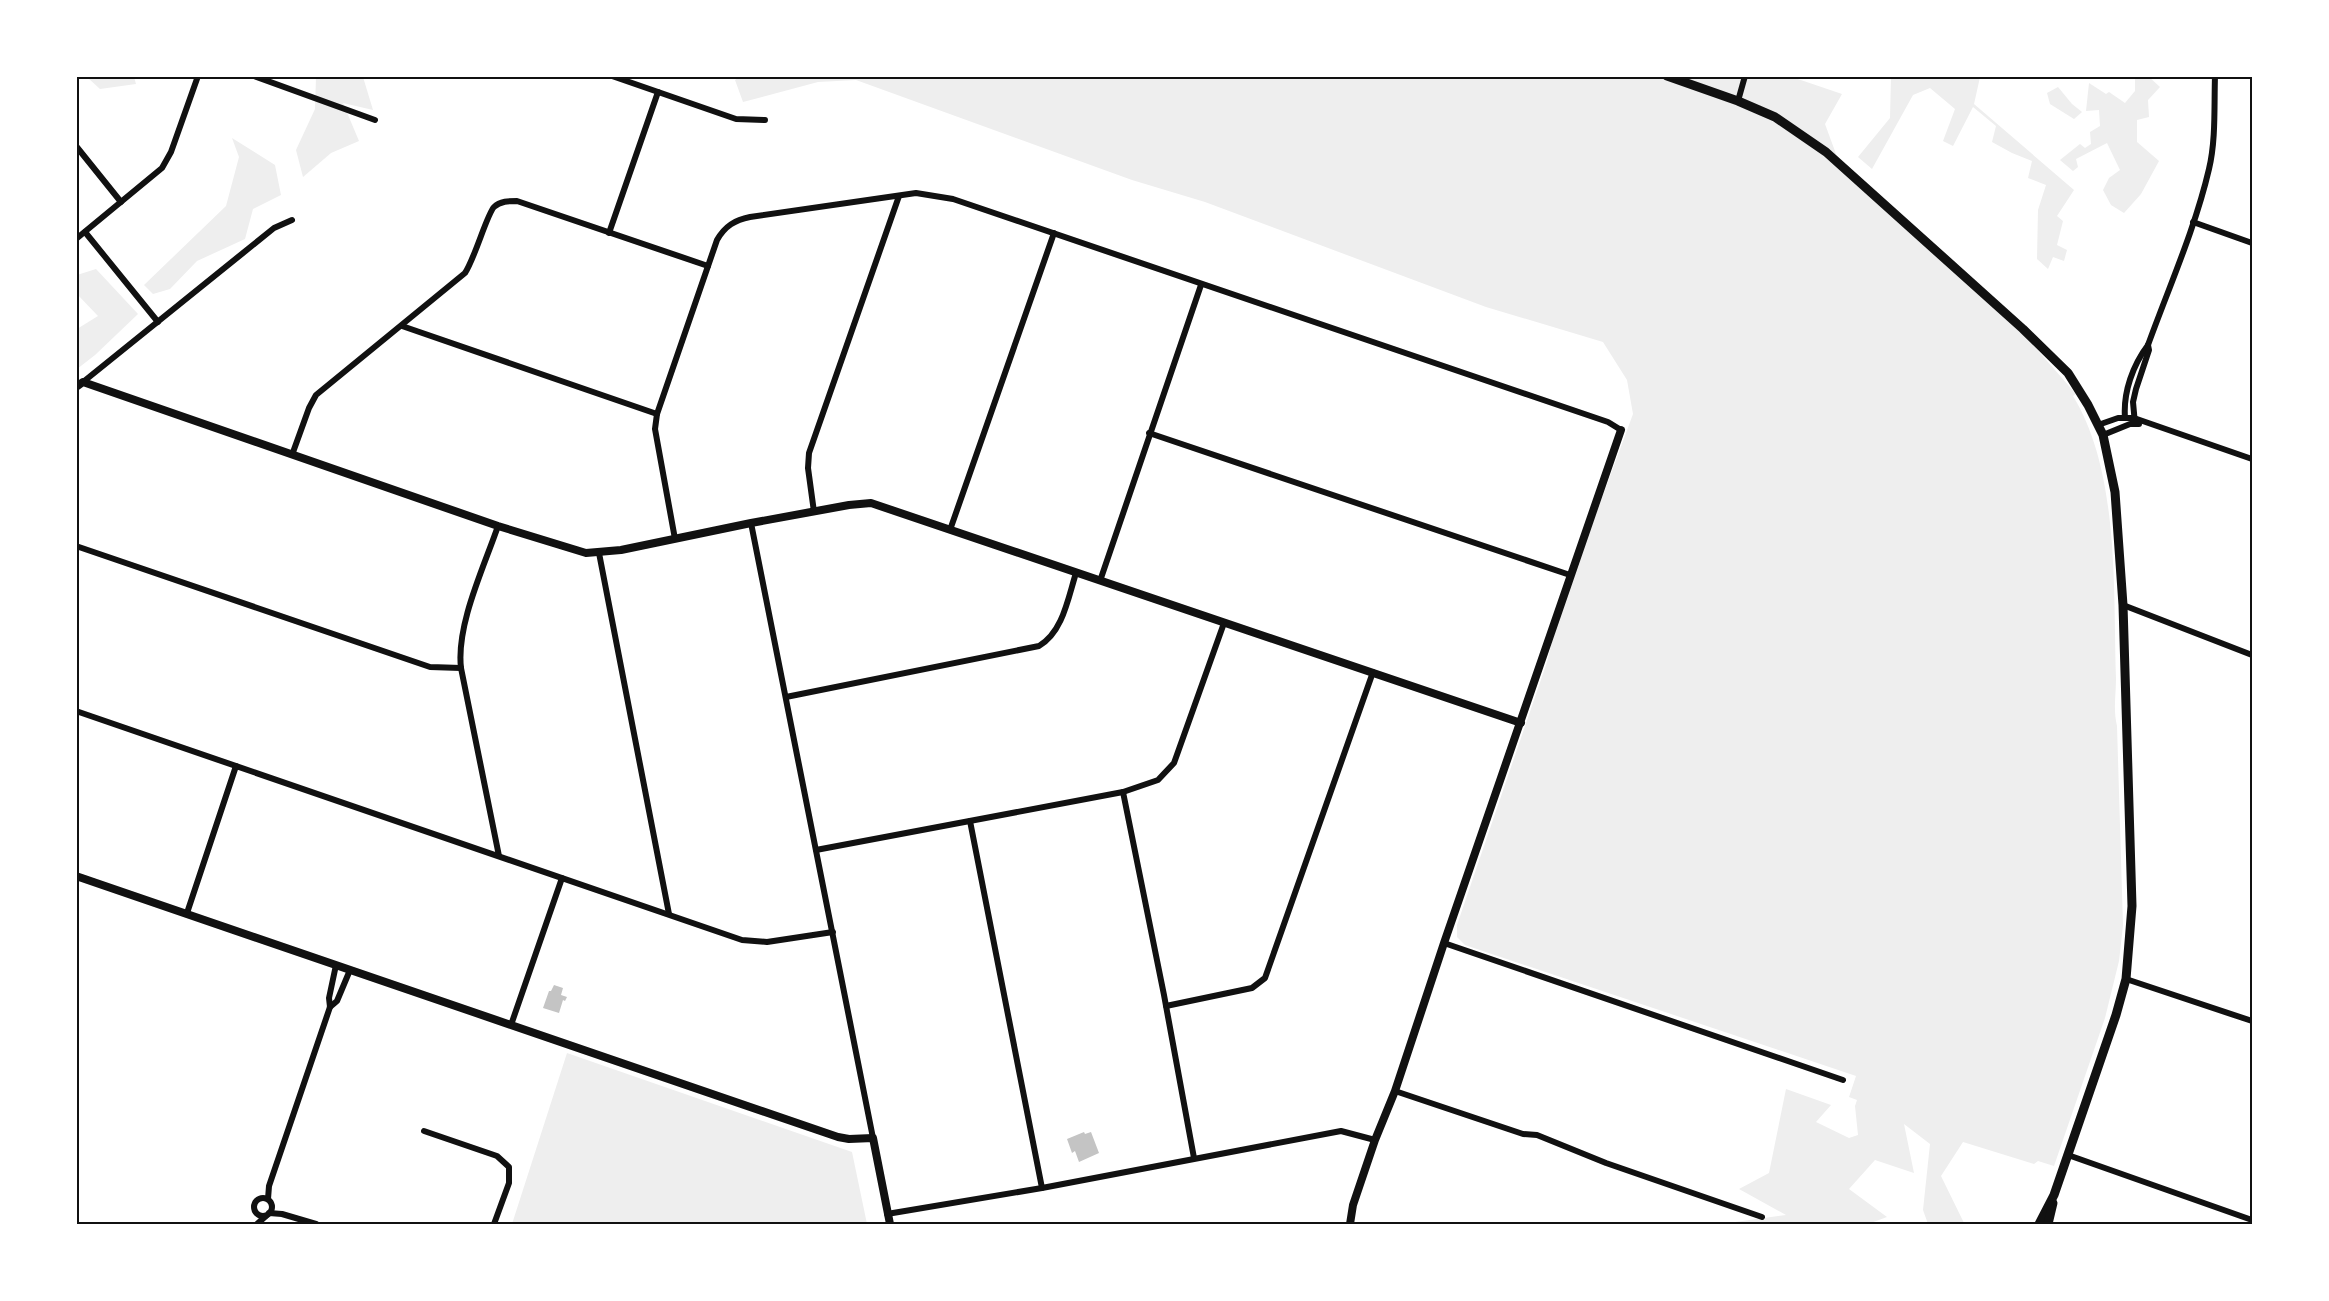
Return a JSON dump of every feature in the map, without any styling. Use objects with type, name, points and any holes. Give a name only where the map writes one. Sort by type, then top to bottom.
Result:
[{"type":"main road","points":[[1667,76],[1738,101],[1775,117],[1802,134],[1849,172],[2023,329],[2068,373],[2103,435],[2115,492],[2122,605],[2132,906],[2126,978],[2116,1015],[2054,1195],[2048,1224]]},
{"type":"main road","points":[[2039,1224],[2054,1195]]},
{"type":"street","points":[[76,239],[156,174],[166,162],[198,76]]},
{"type":"street","points":[[254,76],[375,120]]},
{"type":"street","points":[[612,76],[736,119],[765,120]]},
{"type":"street","points":[[1738,101],[1745,76]]},
{"type":"street","points":[[2125,418],[2124,401],[2127,388],[2148,345],[2193,222],[2210,167],[2215,76]]},
{"type":"street","points":[[609,233],[657,92]]},
{"type":"street","points":[[76,146],[121,202]]},
{"type":"street","points":[[675,539],[655,429],[657,414],[719,235],[734,222],[750,217],[916,193],[953,199],[1608,422],[1621,430],[1395,1091],[1375,1140],[1353,1205],[1350,1224]]},
{"type":"street","points":[[814,512],[808,468],[809,453],[899,196]]},
{"type":"street","points":[[292,455],[306,414],[316,395],[465,273],[475,256],[491,211],[497,205],[517,201],[708,266]]},
{"type":"street","points":[[80,385],[274,228],[292,220]]},
{"type":"street","points":[[2193,222],[2253,243]]},
{"type":"street","points":[[85,232],[158,322]]},
{"type":"street","points":[[950,530],[1054,233]]},
{"type":"street","points":[[1100,581],[1201,285]]},
{"type":"street","points":[[402,326],[657,414]]},
{"type":"street","points":[[2134,421],[2135,395],[2149,350],[2148,345]]},
{"type":"street","points":[[80,385],[580,552],[599,553],[751,523],[871,503],[1521,723]]},
{"type":"street","points":[[2098,425],[2125,418],[2253,459]]},
{"type":"street","points":[[2103,435],[2134,421]]},
{"type":"street","points":[[1149,433],[1570,574]]},
{"type":"street","points":[[751,523],[890,1224]]},
{"type":"street","points":[[498,526],[461,636],[461,668],[499,856]]},
{"type":"street","points":[[76,546],[430,667],[461,668]]},
{"type":"street","points":[[599,553],[669,914]]},
{"type":"street","points":[[786,698],[1039,646],[1050,638],[1059,625],[1076,573]]},
{"type":"street","points":[[2122,605],[2253,656]]},
{"type":"street","points":[[816,850],[1123,792],[1158,780],[1174,763],[1224,623]]},
{"type":"street","points":[[1166,1006],[1252,988],[1265,978],[1373,672]]},
{"type":"street","points":[[76,711],[742,940],[767,942],[833,932]]},
{"type":"street","points":[[187,913],[236,766]]},
{"type":"street","points":[[1123,792],[1194,1158]]},
{"type":"street","points":[[970,821],[1042,1188]]},
{"type":"street","points":[[76,876],[838,1137],[873,1138]]},
{"type":"street","points":[[511,1025],[561,878]]},
{"type":"street","points":[[1444,943],[1843,1080]]},
{"type":"street","points":[[256,1224],[254,1202],[269,1186],[330,1007],[329,998],[336,965]]},
{"type":"street","points":[[330,1007],[337,1001],[350,970]]},
{"type":"street","points":[[2126,978],[2253,1021]]},
{"type":"street","points":[[1395,1091],[1523,1134],[1537,1135],[1606,1163],[1762,1217]]},
{"type":"street","points":[[424,1131],[497,1156],[509,1167],[509,1183],[494,1224]]},
{"type":"street","points":[[888,1214],[1042,1188],[1341,1131],[1375,1140]]},
{"type":"street","points":[[2068,1155],[2253,1220]]},
{"type":"street","points":[[256,1224],[272,1208],[269,1186]]},
{"type":"street","points":[[259,1198],[270,1201],[282,1214]]},
{"type":"street","points":[[254,1211],[257,1215],[282,1214],[316,1224]]},
{"type":"shaded area","points":[[741,76],[1789,76],[1842,94],[1825,124],[1843,173],[2027,338],[2076,394],[2073,396],[2088,427],[2099,460],[2111,533],[2113,570],[2115,708],[2123,925],[2119,961],[2105,1018],[2054,1166],[2038,1161],[2034,1164],[1963,1142],[1941,1176],[1964,1223],[1928,1224],[1923,1210],[1930,1144],[1904,1124],[1914,1173],[1875,1160],[1849,1189],[1887,1217],[1868,1224],[1729,1224],[1786,1215],[1739,1189],[1769,1173],[1786,1089],[1831,1105],[1816,1122],[1849,1138],[1858,1135],[1855,1106],[1857,1100],[1849,1097],[1856,1076],[1465,945],[1457,937],[1457,925],[1547,662],[1558,617],[1633,414],[1627,380],[1603,342],[1486,307],[1205,202],[1132,180],[856,80],[818,82],[743,102],[735,80]]},
{"type":"shaded area","points":[[87,77],[134,77],[136,84],[100,89]]},
{"type":"shaded area","points":[[316,77],[363,77],[373,110],[343,103],[359,141],[331,153],[303,177],[296,150],[315,109]]},
{"type":"shaded area","points":[[1891,77],[1980,77],[1974,104],[2074,190],[2057,216],[2063,221],[2057,245],[2067,250],[2064,261],[2053,257],[2048,269],[2037,259],[2038,210],[2046,185],[2028,178],[2032,161],[1992,142],[1996,126],[1973,107],[1953,146],[1943,141],[1955,109],[1930,88],[1913,95],[1872,169],[1858,157],[1890,118]]},
{"type":"shaded area","points":[[2135,77],[2149,77],[2160,87],[2148,100],[2149,117],[2137,120],[2137,142],[2159,161],[2141,194],[2124,213],[2111,205],[2103,190],[2109,178],[2120,170],[2107,143],[2076,159],[2078,167],[2073,171],[2060,160],[2080,144],[2085,148],[2091,144],[2090,132],[2100,126],[2099,110],[2086,111],[2089,83],[2106,94],[2109,92],[2125,103],[2135,91]]},
{"type":"shaded area","points":[[2058,87],[2082,112],[2074,119],[2050,104],[2047,93]]},
{"type":"shaded area","points":[[232,138],[275,165],[281,195],[253,209],[245,239],[197,261],[170,289],[153,294],[144,285],[226,206],[239,157]]},
{"type":"shaded area","points":[[96,269],[138,314],[77,369],[77,329],[98,316],[77,294],[77,275]]},
{"type":"shaded area","points":[[567,1053],[852,1152],[867,1224],[512,1224]]},
{"type":"building","points":[[554,985],[563,988],[561,995],[567,997],[565,1001],[563,1000],[559,1013],[543,1008],[549,991]]},
{"type":"building","points":[[1084,1132],[1085,1134],[1091,1132],[1099,1153],[1079,1162],[1075,1151],[1072,1153],[1067,1139]]}]
